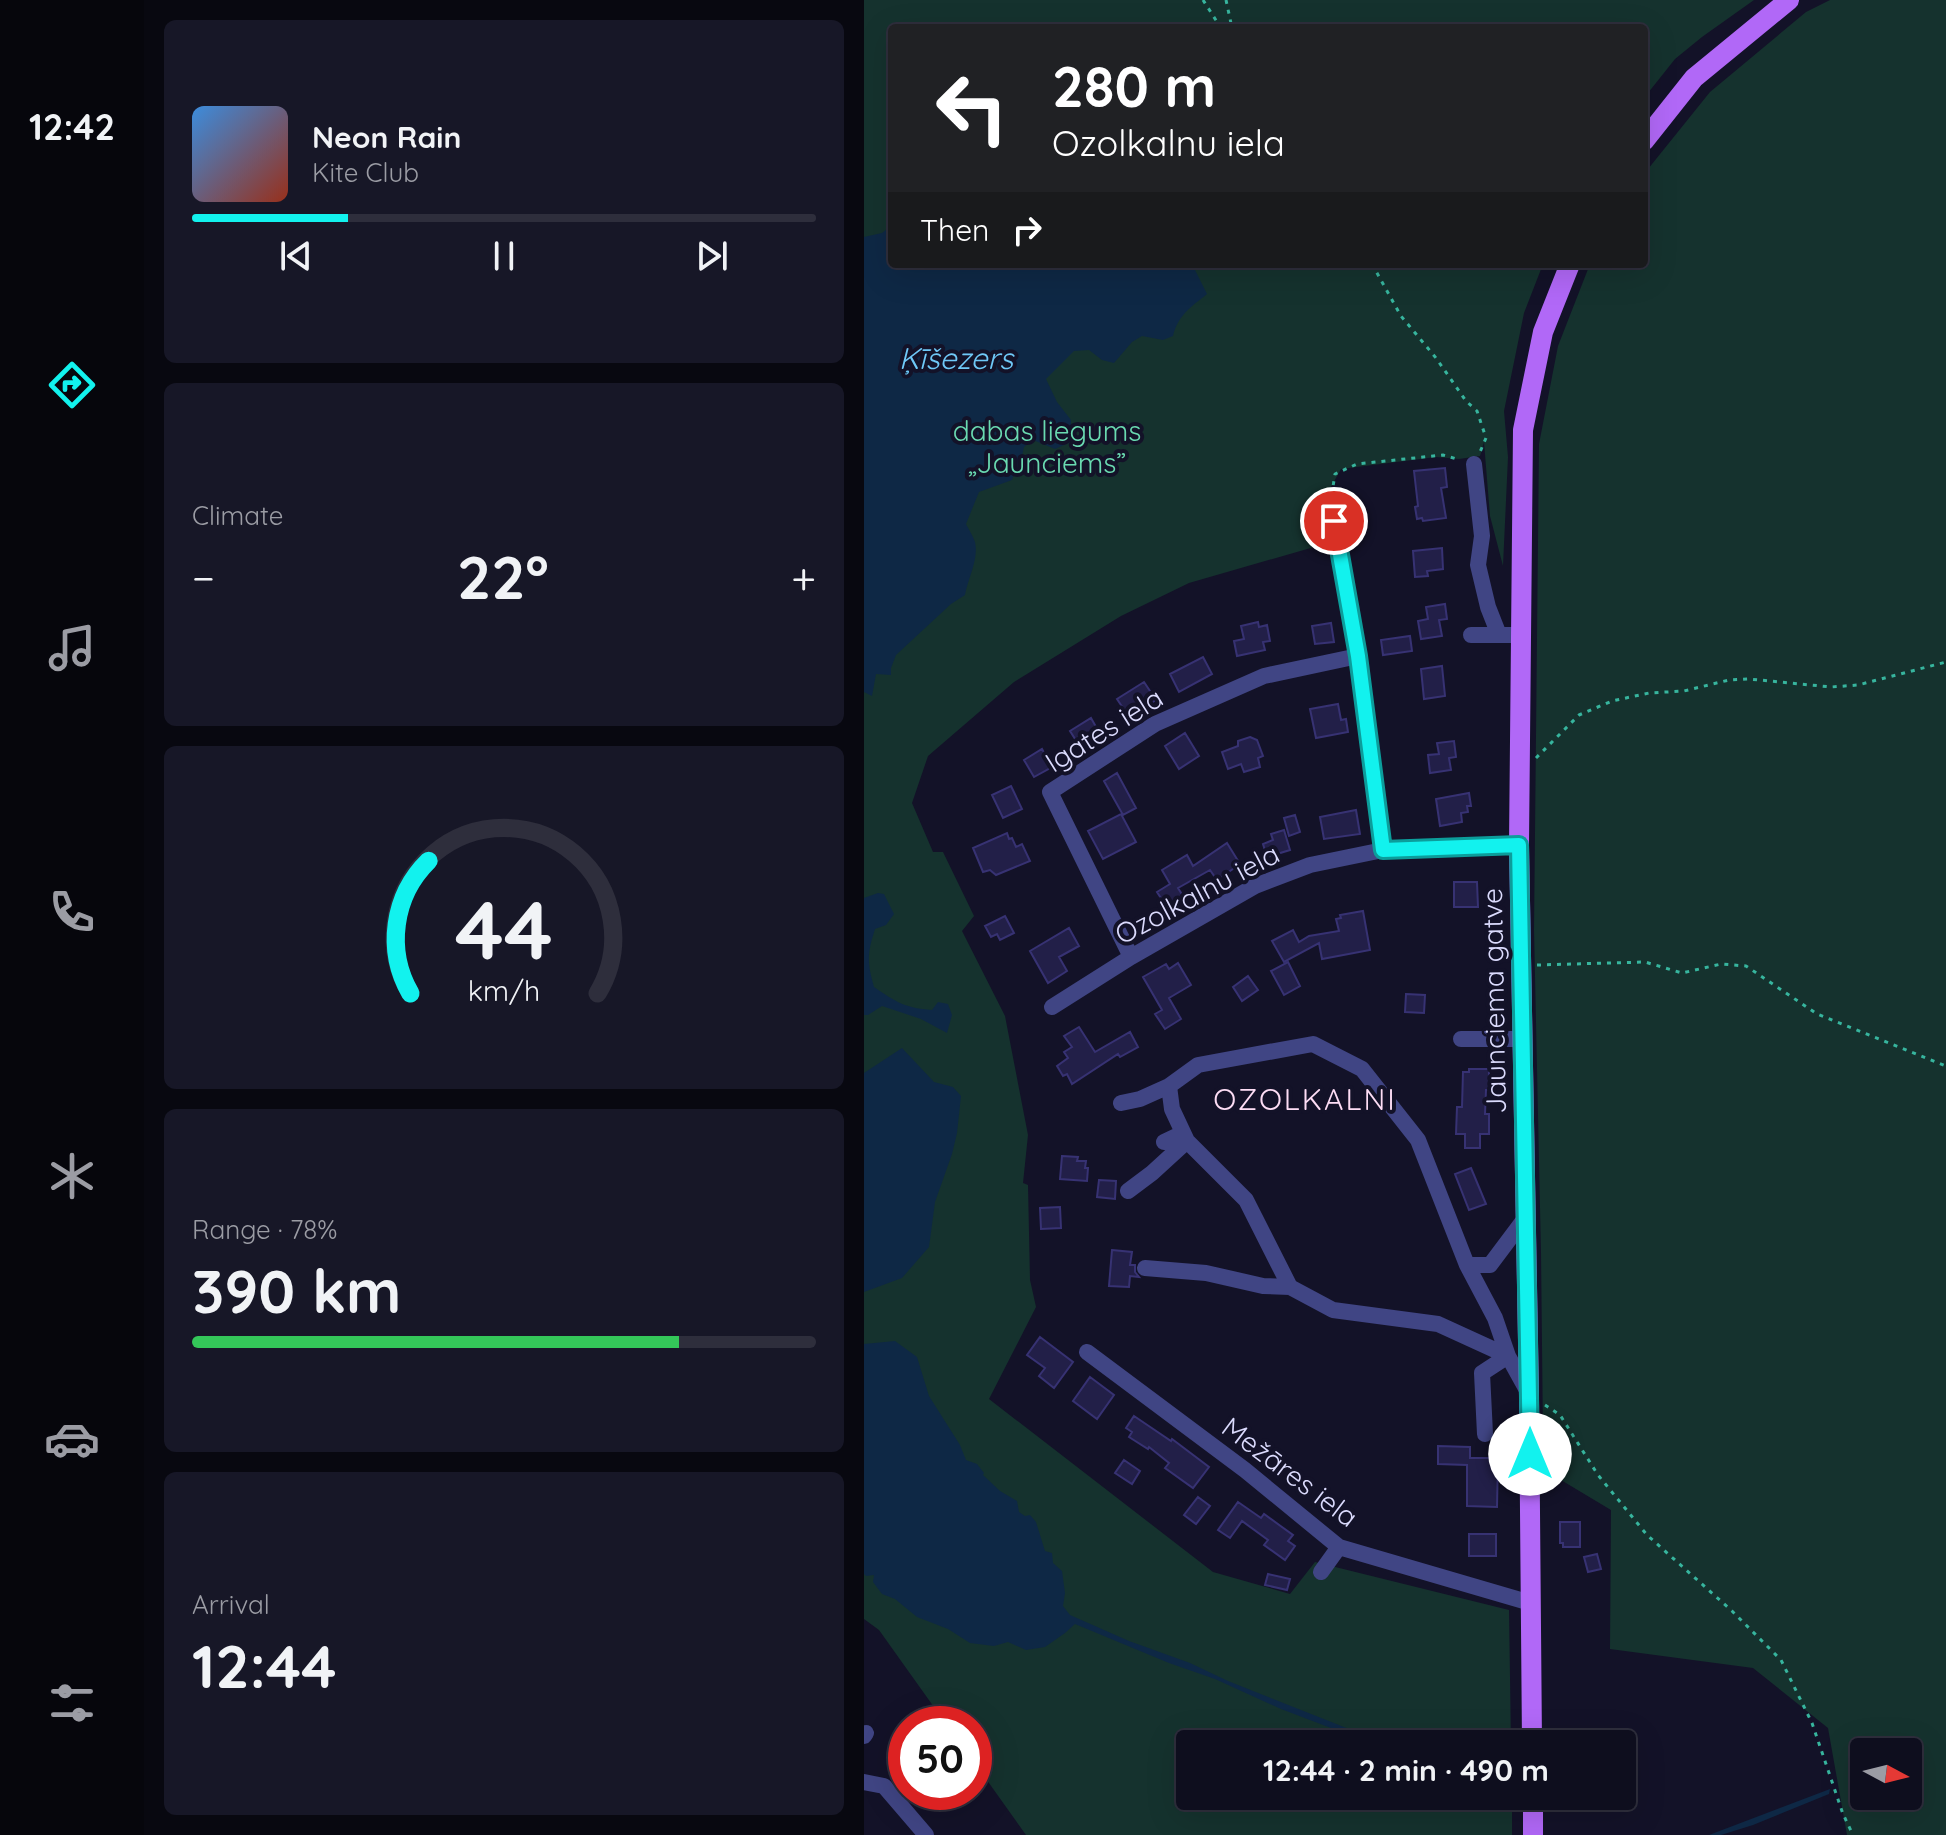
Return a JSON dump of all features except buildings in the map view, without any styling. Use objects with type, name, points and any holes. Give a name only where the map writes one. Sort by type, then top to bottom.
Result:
[{"type":"main road","points":[[1648,136],[1694,78],[1789,0]]},
{"type":"main road","name":"Jaunciema gatve","points":[[1532,1730],[1519,845],[1523,430],[1543,332],[1568,268]]},
{"type":"main road","points":[[1533,1810],[1533,1835]]},
{"type":"street","points":[[1474,464],[1482,536],[1478,565],[1488,607],[1499,635]]},
{"type":"street","points":[[1334,521],[1358,656],[1383,850]]},
{"type":"street","points":[[1471,635],[1521,635]]},
{"type":"street","name":"Igates iela","points":[[1131,957],[1050,792],[1155,724],[1264,676],[1358,656]]},
{"type":"street","name":"Ozolkalnu iela","points":[[1052,1007],[1131,957],[1255,886],[1310,865],[1383,850],[1519,845]]},
{"type":"street","points":[[1461,1039],[1523,1039]]},
{"type":"street","points":[[1121,1103],[1169,1086],[1198,1065],[1313,1044],[1362,1069],[1418,1140],[1467,1265],[1495,1318],[1508,1356],[1529,1395]]},
{"type":"street","points":[[1169,1086],[1172,1109],[1185,1137],[1246,1200],[1290,1287]]},
{"type":"street","points":[[1144,1097],[1172,1109]]},
{"type":"street","points":[[1164,1142],[1185,1137]]},
{"type":"street","points":[[1128,1191],[1152,1173],[1185,1137]]},
{"type":"street","points":[[1467,1265],[1490,1265],[1526,1217]]},
{"type":"street","points":[[1145,1268],[1206,1273],[1263,1286],[1290,1287],[1333,1310],[1438,1324],[1508,1356]]},
{"type":"street","name":"Mežāres iela","points":[[1087,1352],[1245,1470],[1339,1547],[1531,1603]]},
{"type":"street","points":[[1485,1434],[1482,1373],[1508,1356]]},
{"type":"street","points":[[1321,1572],[1339,1547]]},
{"type":"street","points":[[864,1782],[884,1786],[926,1835]]},
{"type":"path","points":[[1203,0],[1218,24]]},
{"type":"path","points":[[1226,0],[1231,24]]},
{"type":"path","points":[[1334,521],[1332,493],[1335,474],[1357,464],[1443,455],[1474,464],[1486,438],[1477,411],[1401,316],[1374,268]]},
{"type":"path","points":[[1519,784],[1538,755],[1579,715],[1612,701],[1649,693],[1684,691],[1729,680],[1831,687],[1858,685],[1946,662]]},
{"type":"path","points":[[1521,965],[1645,962],[1682,973],[1721,964],[1746,966],[1817,1014],[1946,1066]]},
{"type":"path","points":[[1529,1395],[1560,1415],[1598,1475],[1647,1535],[1732,1611],[1781,1660],[1812,1723],[1853,1835]]},
{"type":"green space","name":"dabas liegums „Jaunciems”","points":[[864,0],[1754,0],[1675,59],[1648,93],[1648,24],[888,24],[888,268],[1541,268],[1524,313],[1504,411],[1508,457],[1503,566],[1490,516],[1484,442],[1480,456],[1459,459],[1436,457],[1341,469],[1327,494],[1328,543],[1189,583],[1121,616],[1014,682],[928,756],[912,803],[933,852],[943,852],[974,916],[962,931],[1005,1016],[1028,1135],[1023,1183],[1028,1185],[1030,1280],[1036,1307],[989,1399],[1213,1572],[1290,1594],[1315,1562],[1509,1610],[1511,1730],[1176,1730],[1176,1810],[1512,1810],[1512,1835],[1026,1835],[992,1787],[992,1706],[933,1706],[879,1630],[864,1619]]},
{"type":"green space","points":[[1830,0],[1946,0],[1946,1835],[1847,1835],[1828,1728],[1753,1668],[1610,1649],[1611,1510],[1556,1477],[1543,1437],[1534,930],[1539,444],[1558,346],[1588,268],[1648,268],[1648,169],[1710,92],[1806,12]]},
{"type":"water","name":"Ķīšezers","points":[[888,228],[888,268],[1194,268],[1207,294],[1182,317],[1173,336],[1163,340],[1142,336],[1132,342],[1114,363],[1102,360],[1089,350],[1074,351],[1046,379],[1057,402],[1071,420],[1071,442],[1055,449],[1033,440],[1024,447],[1012,480],[979,492],[966,524],[976,548],[965,595],[896,655],[891,675],[876,674],[872,696],[864,692],[864,237],[882,233]]},
{"type":"water","points":[[884,894],[894,914],[886,925],[875,929],[872,938],[869,958],[874,987],[915,1008],[932,1010],[938,1002],[948,1004],[952,1015],[947,1033],[921,1019],[882,1006],[864,1015],[864,898]]},
{"type":"water","points":[[902,1048],[934,1082],[953,1087],[961,1096],[957,1133],[935,1202],[929,1247],[902,1278],[864,1292],[864,1073]]},
{"type":"water","points":[[895,1341],[917,1357],[929,1396],[966,1460],[977,1464],[983,1475],[1000,1491],[1017,1501],[1019,1512],[1030,1515],[1036,1522],[1045,1551],[1052,1553],[1053,1563],[1062,1571],[1063,1606],[1070,1615],[1352,1730],[1336,1730],[1281,1709],[1215,1679],[1075,1624],[1045,1647],[1026,1650],[1008,1642],[994,1646],[970,1643],[948,1629],[917,1617],[895,1599],[882,1594],[873,1582],[874,1575],[864,1574],[864,1344]]},
{"type":"water","points":[[1830,1789],[1829,1794],[1753,1825],[1721,1835],[1709,1835]]},
{"type":"district","name":"OZOLKALNI","points":[[1305,1100]]},
{"type":"route","points":[[1334,521],[1358,656],[1383,850],[1519,845],[1530,1454]]}]
